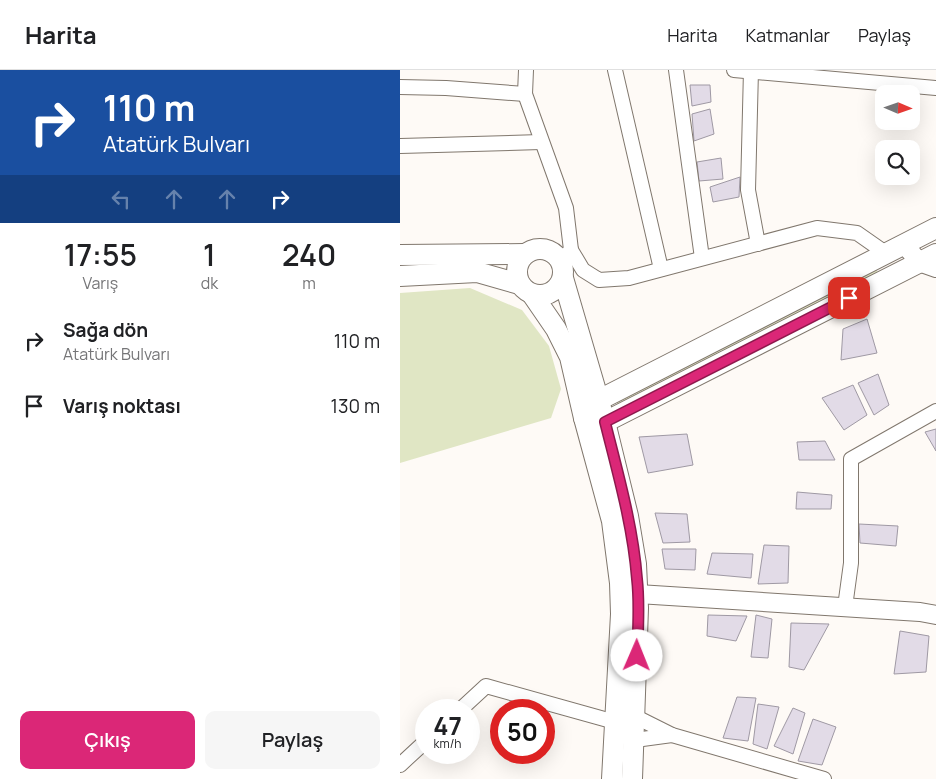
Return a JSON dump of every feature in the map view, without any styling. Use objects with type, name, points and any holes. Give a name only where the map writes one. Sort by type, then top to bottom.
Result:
[{"type":"main road","points":[[584,418],[591,406],[598,400],[936,228]]},
{"type":"main road","points":[[400,255],[524,254],[534,249],[544,248],[554,253],[565,263],[628,516],[636,564],[629,594],[615,722],[612,779]]},
{"type":"main road","points":[[524,254],[516,268],[525,289],[556,328],[570,357],[629,594],[636,717],[632,779]]},
{"type":"main road","points":[[584,418],[591,421],[605,422],[930,261]]},
{"type":"main road","points":[[400,276],[476,272],[544,295],[556,290],[565,263]]},
{"type":"main road","points":[[615,722],[636,717]]},
{"type":"main road","points":[[615,722],[635,740]]},
{"type":"street","points":[[526,70],[525,94],[566,208],[565,263],[583,270],[599,280],[629,278],[817,228],[857,233],[887,254]]},
{"type":"street","points":[[615,70],[661,269]]},
{"type":"street","points":[[676,70],[702,258]]},
{"type":"street","points":[[734,70],[886,77],[936,88]]},
{"type":"street","points":[[750,71],[748,190],[758,244]]},
{"type":"street","points":[[400,88],[446,88],[525,94]]},
{"type":"street","points":[[400,146],[542,142]]},
{"type":"street","points":[[905,244],[930,261]]},
{"type":"street","points":[[845,608],[851,564],[851,459],[936,412]]},
{"type":"street","points":[[629,594],[920,612],[936,615]]},
{"type":"street","points":[[472,699],[486,686],[615,722]]},
{"type":"street","points":[[636,717],[672,735],[805,776],[824,779]]},
{"type":"street","points":[[635,740],[672,735]]},
{"type":"street","points":[[400,765],[415,751]]},
{"type":"green space","points":[[876,269],[879,274],[617,405],[617,402]]},
{"type":"green space","points":[[470,288],[522,310],[549,346],[561,389],[551,418],[400,463],[400,293]]},
{"type":"building","points":[[690,85],[710,85],[711,102],[692,106]]},
{"type":"building","points":[[710,109],[714,134],[694,141],[692,114]]},
{"type":"building","points":[[721,158],[723,179],[699,181],[697,162]]},
{"type":"building","points":[[740,177],[739,197],[713,202],[710,187]]},
{"type":"building","points":[[867,319],[877,353],[841,360],[843,329]]},
{"type":"building","points":[[878,374],[889,405],[874,415],[858,383]]},
{"type":"building","points":[[853,385],[867,415],[844,430],[822,398]]},
{"type":"building","points":[[936,429],[936,451],[925,432]]},
{"type":"building","points":[[687,434],[693,465],[648,473],[639,437]]},
{"type":"building","points":[[825,441],[835,460],[799,460],[797,442]]},
{"type":"building","points":[[797,492],[832,495],[831,509],[796,509]]},
{"type":"building","points":[[655,513],[687,514],[690,542],[663,543]]},
{"type":"building","points":[[859,524],[898,526],[896,546],[860,543]]},
{"type":"building","points":[[764,545],[789,546],[788,583],[758,584]]},
{"type":"building","points":[[662,549],[696,549],[695,570],[665,569]]},
{"type":"building","points":[[712,553],[753,554],[751,578],[707,574]]},
{"type":"building","points":[[708,615],[747,616],[736,641],[707,636]]},
{"type":"building","points":[[756,615],[772,619],[768,658],[751,657]]},
{"type":"building","points":[[791,623],[829,624],[804,670],[789,667]]},
{"type":"building","points":[[900,631],[929,636],[926,672],[894,674]]},
{"type":"building","points":[[737,697],[756,698],[748,741],[723,738]]},
{"type":"building","points":[[758,704],[779,707],[767,749],[753,744]]},
{"type":"building","points":[[793,708],[805,713],[793,754],[774,746]]},
{"type":"building","points":[[813,719],[836,727],[822,765],[798,761]]},
{"type":"route","points":[[637,656],[638,580],[636,564],[628,516],[605,422],[849,298]]}]
